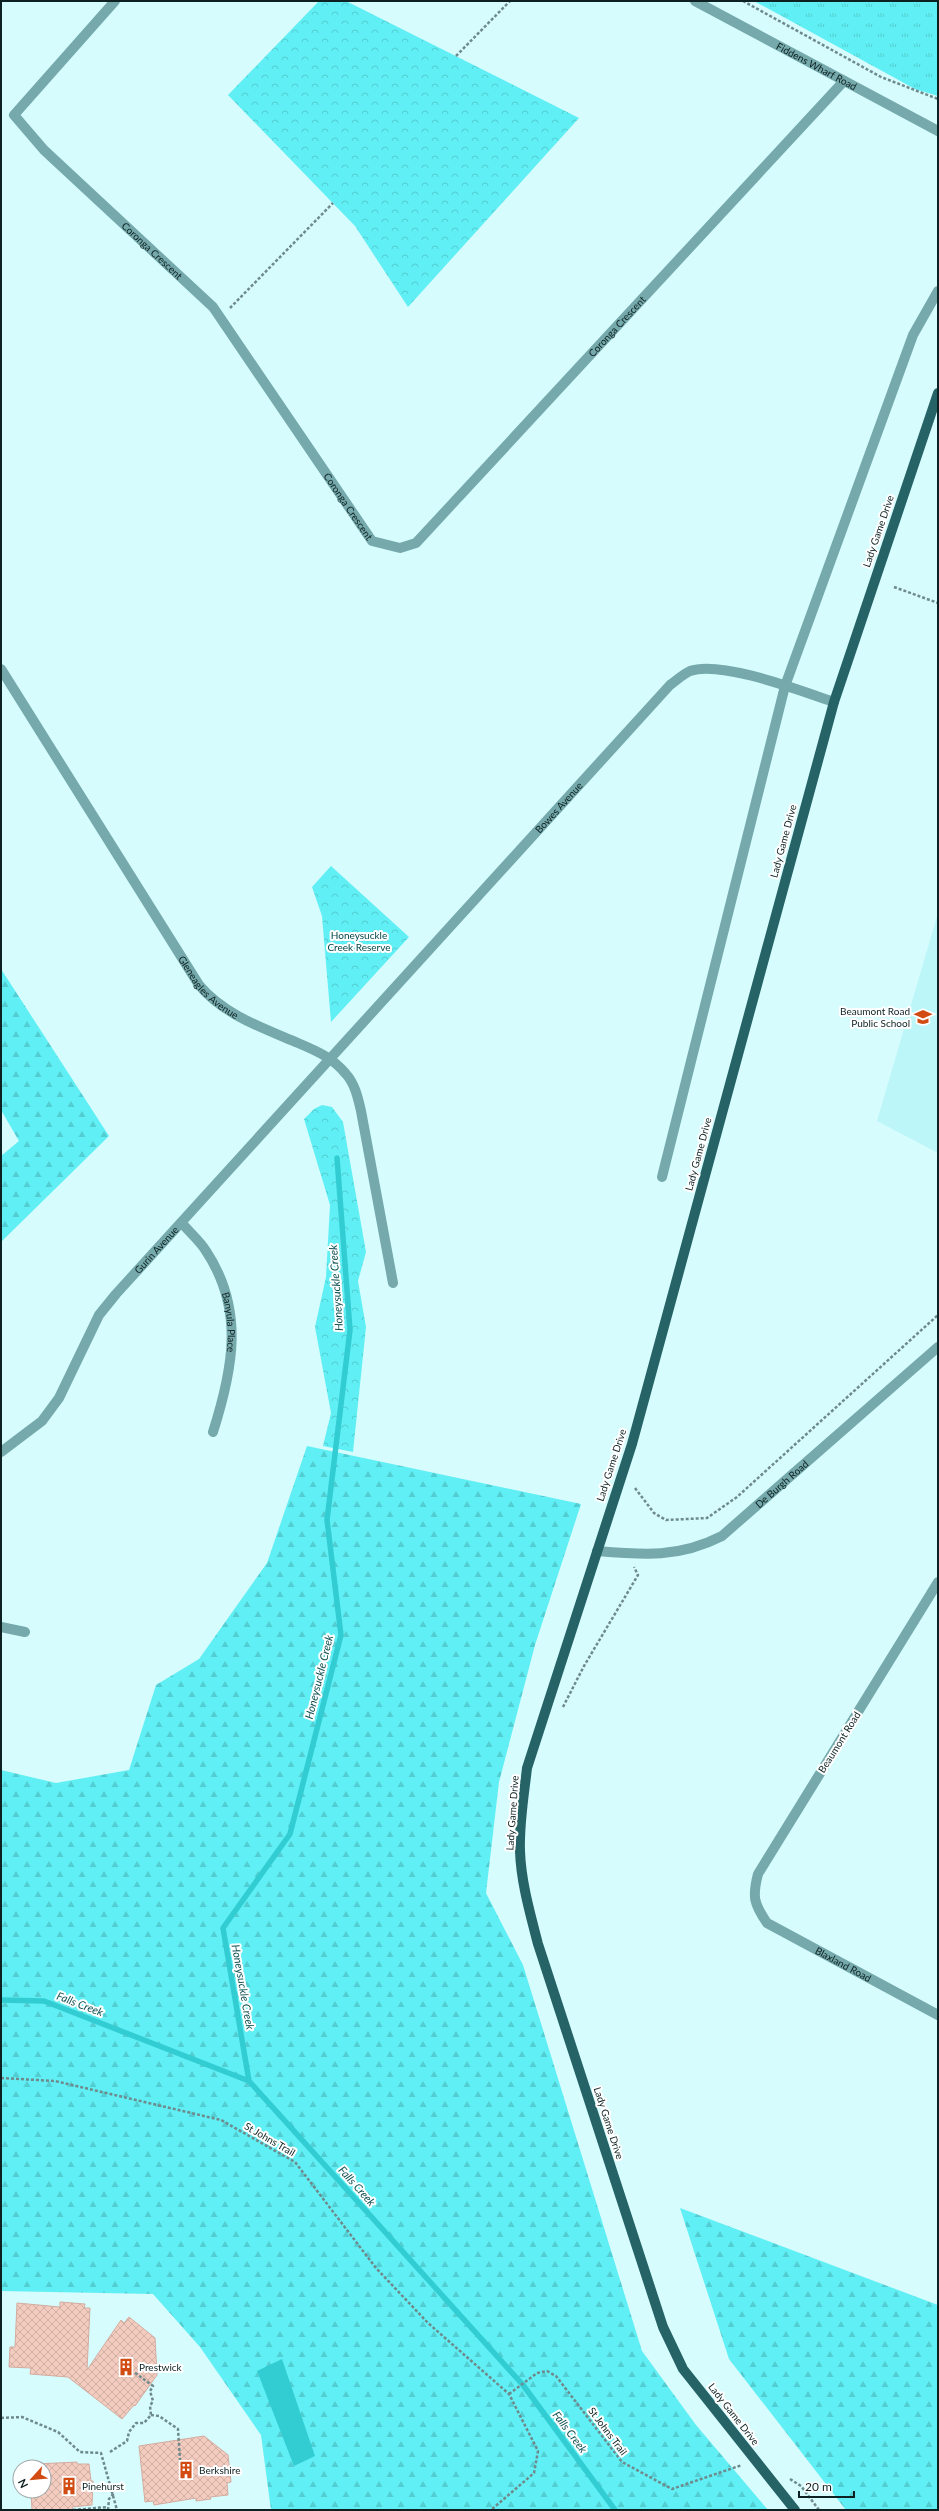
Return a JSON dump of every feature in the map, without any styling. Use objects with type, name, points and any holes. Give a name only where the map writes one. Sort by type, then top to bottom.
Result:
[{"type":"main road","name":"Lady Game Drive","points":[[795,2510],[683,2369],[664,2327],[573,2054],[525,1896],[520,1851],[527,1768],[632,1444],[834,702],[938,393]]},
{"type":"street","name":"Coronga Crescent","points":[[115,1],[14,115],[44,150],[213,307],[372,541],[400,548],[416,543],[844,81]]},
{"type":"street","name":"Fiddens Wharf Road","points":[[695,1],[938,131]]},
{"type":"street","points":[[662,1177],[785,686],[913,335],[938,292]]},
{"type":"street","name":"Bowes Avenue","points":[[330,1057],[670,685],[690,672],[712,668],[785,686],[834,702]]},
{"type":"street","name":"Gleneagles Avenue","points":[[1,669],[199,985],[211,998],[255,1024],[330,1057],[347,1075],[356,1093],[393,1283]]},
{"type":"street","name":"Gurin Avenue","points":[[1,1452],[42,1421],[69,1380],[99,1315],[116,1294],[182,1223],[330,1057]]},
{"type":"street","name":"Banyula Place","points":[[182,1223],[205,1250],[220,1275],[230,1310],[233,1341],[226,1390],[213,1432]]},
{"type":"street","name":"De Burgh Road","points":[[597,1551],[647,1555],[680,1552],[702,1546],[722,1536],[938,1347]]},
{"type":"street","name":"Beaumont Road","points":[[756,1907],[754,1890],[758,1874],[938,1582]]},
{"type":"street","points":[[1,1627],[25,1632]]},
{"type":"street","name":"Blaxland Road","points":[[756,1907],[767,1923],[938,2015]]},
{"type":"path","points":[[456,56],[510,1]]},
{"type":"path","points":[[743,1],[881,77],[938,99]]},
{"type":"path","points":[[220,318],[333,203]]},
{"type":"path","points":[[894,588],[938,603]]},
{"type":"path","points":[[635,1488],[654,1513],[666,1520],[707,1518],[737,1497],[938,1315]]},
{"type":"path","points":[[560,1714],[584,1666],[638,1575],[628,1554]]},
{"type":"path","name":"St Johns Trail","points":[[1,2078],[56,2081],[221,2120],[295,2162],[376,2268],[428,2323],[509,2394],[538,2451],[534,2473],[491,2510]]},
{"type":"path","name":"St Johns Trail","points":[[509,2394],[537,2373],[547,2371],[556,2376],[622,2462],[672,2489],[755,2460]]},
{"type":"path","points":[[134,2372],[153,2386],[150,2391],[153,2401],[150,2406],[152,2415]]},
{"type":"path","points":[[110,2452],[127,2441],[129,2432],[136,2423],[144,2423],[152,2415]]},
{"type":"path","points":[[152,2415],[159,2416],[178,2430],[180,2460]]},
{"type":"path","points":[[1,2418],[22,2417],[58,2432],[80,2452],[101,2453],[114,2493],[117,2510]]},
{"type":"path","points":[[73,2510],[108,2508],[109,2499],[114,2493]]},
{"type":"shaded area","name":"Beaumont Road Public School","points":[[938,913],[938,1153],[877,1121]]},
{"type":"shaded area","points":[[282,2359],[315,2456],[294,2466],[257,2371]]},
{"type":"green space","points":[[319,1],[346,1],[579,118],[408,307],[355,226],[228,95]]},
{"type":"green space","points":[[754,1],[938,1],[938,96],[915,89]]},
{"type":"green space","name":"Honeysuckle Creek Reserve","points":[[331,866],[409,937],[331,1022],[322,916],[312,887]]},
{"type":"green space","points":[[1,969],[109,1136],[1,1242],[1,1156],[19,1141],[1,1110]]},
{"type":"green space","points":[[322,1105],[332,1107],[343,1122],[366,1252],[358,1281],[366,1327],[353,1452],[323,1446],[331,1413],[315,1327],[326,1277],[330,1205],[304,1119],[314,1109]]},
{"type":"green space","points":[[307,1446],[581,1504],[535,1645],[499,1782],[486,1893],[523,1965],[642,2351],[696,2425],[768,2510],[271,2510],[261,2435],[200,2347],[153,2294],[1,2291],[1,1770],[56,1783],[129,1770],[156,1685],[199,1659],[267,1563]]},
{"type":"green space","points":[[680,2208],[938,2305],[938,2510],[846,2510],[729,2359]]},
{"type":"building","points":[[60,2302],[85,2304],[84,2308],[90,2308],[87,2370],[121,2320],[124,2323],[129,2317],[155,2338],[157,2375],[135,2406],[134,2405],[122,2419],[68,2377],[30,2374],[31,2368],[9,2367],[10,2347],[15,2347],[17,2303],[60,2307]]},
{"type":"building","name":"Berkshire","points":[[204,2436],[228,2455],[231,2482],[227,2483],[228,2495],[210,2497],[211,2499],[196,2501],[196,2498],[154,2505],[153,2501],[145,2502],[139,2446]]},
{"type":"building","name":"Pinehurst","points":[[77,2462],[77,2464],[89,2464],[91,2481],[93,2481],[92,2505],[72,2507],[73,2510],[32,2510],[31,2499],[52,2499],[52,2463]]},
{"type":"waterway","name":"Honeysuckle Creek","points":[[249,2081],[223,1928],[290,1834],[341,1635],[327,1520],[350,1330],[337,1158]]},
{"type":"waterway","name":"Falls Creek","points":[[1,2000],[44,2001],[249,2081],[523,2385],[615,2510]]},
{"type":"place","name":"Beaumont Road Public School","points":[[923,1017]]},
{"type":"place","name":"Prestwick","points":[[126,2367]]},
{"type":"place","name":"Berkshire","points":[[186,2470]]},
{"type":"place","name":"Pinehurst","points":[[69,2486]]}]
